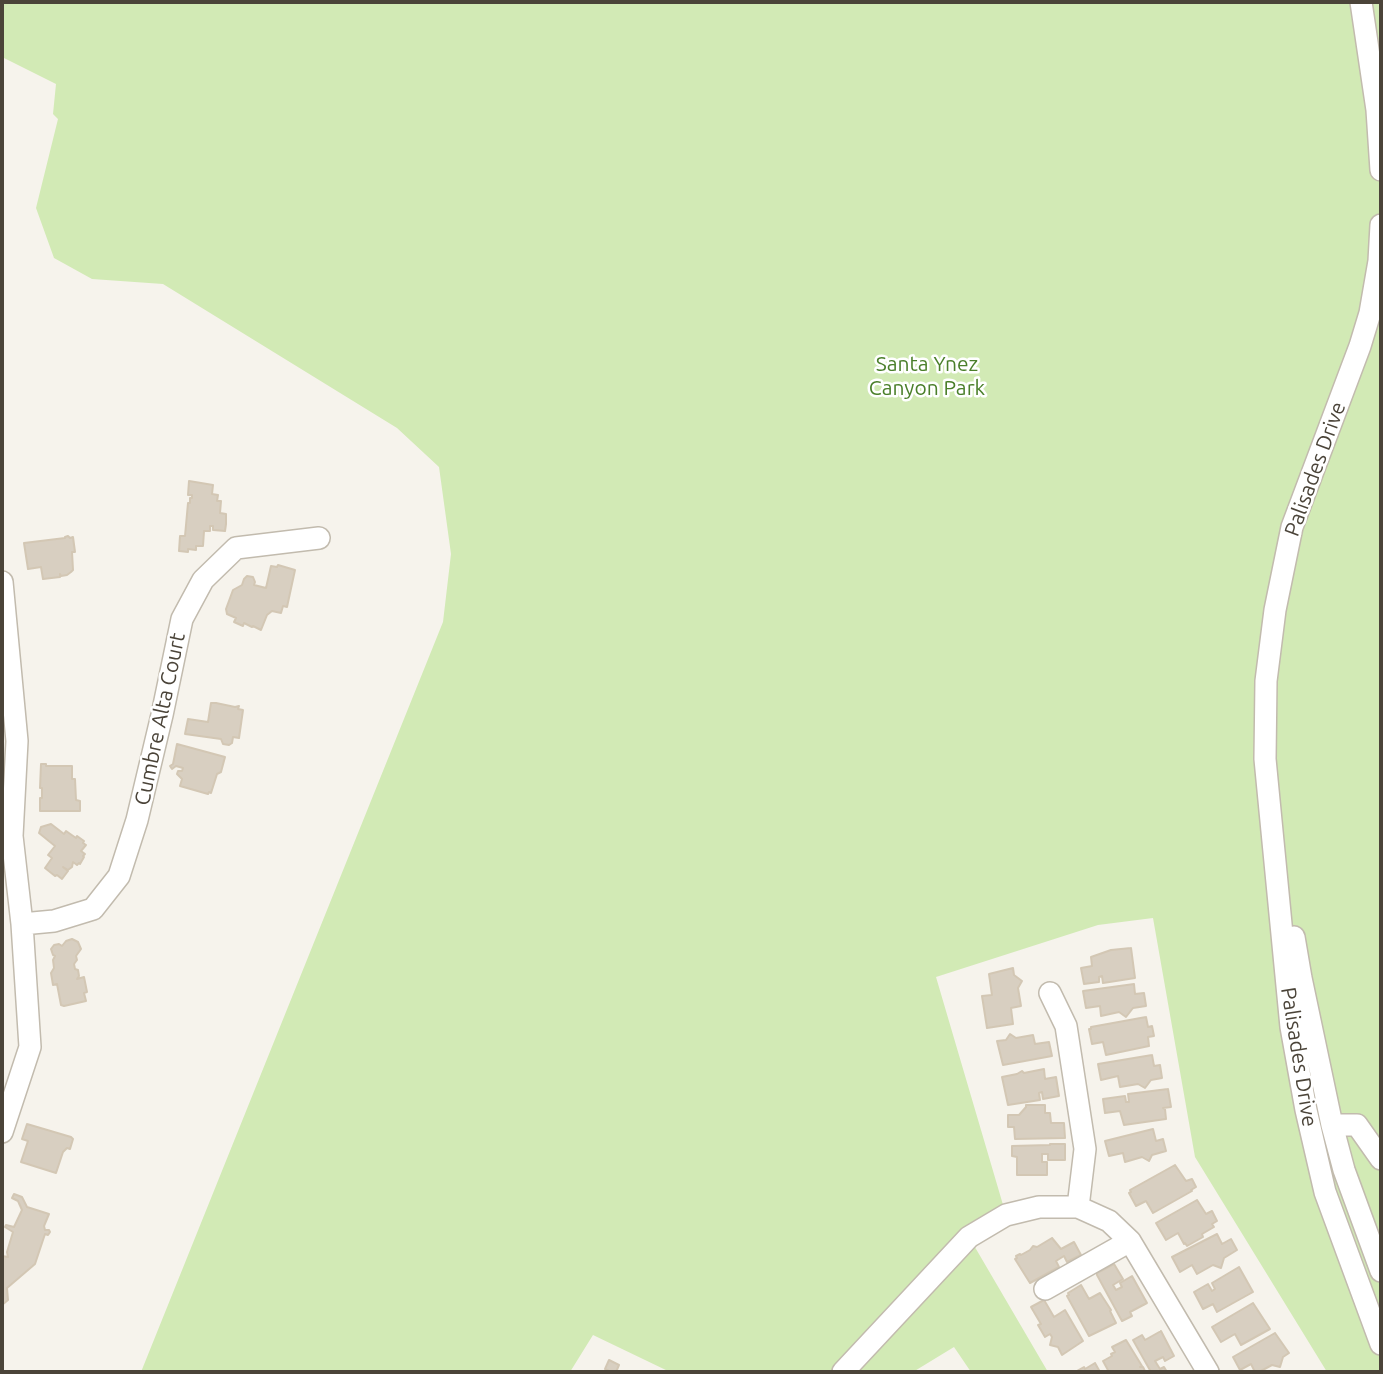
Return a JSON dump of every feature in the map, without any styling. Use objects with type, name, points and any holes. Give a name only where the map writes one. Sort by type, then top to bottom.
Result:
[{"type":"street","points":[[1361,2],[1377,110],[1381,170]]},
{"type":"street","name":"Palisades Drive","points":[[1381,225],[1380,261],[1370,313],[1292,527],[1275,610],[1266,681],[1265,759],[1291,1027],[1306,1110],[1325,1192],[1381,1344]]},
{"type":"street","name":"Cumbre Alta Court","points":[[22,924],[54,921],[93,909],[119,876],[137,820],[182,619],[203,580],[236,548],[319,538]]},
{"type":"street","points":[[2,582],[17,741],[12,836],[22,924],[30,1047],[2,1132]]},
{"type":"street","name":"Palisades Drive","points":[[1265,759],[1301,978],[1332,1125],[1344,1170],[1381,1271]]},
{"type":"street","points":[[1051,993],[1066,1026],[1085,1149],[1078,1207]]},
{"type":"street","points":[[1332,1125],[1357,1125],[1381,1159]]},
{"type":"street","points":[[843,1372],[969,1237],[1006,1214],[1039,1207],[1078,1207],[1109,1221],[1130,1241],[1208,1372]]},
{"type":"street","points":[[1045,1289],[1130,1241]]},
{"type":"green space","name":"Santa Ynez Canyon Park","points":[[2,2],[1381,2],[1381,1372],[1327,1372],[1195,1157],[1153,918],[1098,925],[936,977],[1006,1215],[969,1237],[1048,1372],[971,1372],[954,1347],[913,1372],[670,1372],[593,1335],[570,1372],[141,1372],[443,622],[451,554],[439,467],[397,428],[163,284],[92,279],[54,258],[36,208],[58,119],[53,114],[56,84],[2,57]]},
{"type":"building","points":[[189,481],[213,485],[212,494],[218,495],[217,501],[221,501],[220,513],[226,514],[226,524],[225,531],[213,530],[213,526],[210,526],[210,531],[204,531],[203,546],[196,546],[196,550],[188,549],[188,552],[179,551],[180,536],[185,536],[188,503],[192,498],[192,495],[188,495]]},
{"type":"building","points":[[73,537],[75,552],[72,552],[71,572],[67,575],[60,574],[60,577],[43,579],[41,567],[28,569],[24,543]]},
{"type":"building","points":[[278,565],[295,570],[287,607],[283,606],[281,613],[272,611],[267,615],[261,630],[234,622],[236,618],[227,614],[226,609],[233,590],[242,585],[247,576],[253,577],[254,585],[266,588],[271,566]]},
{"type":"building","points":[[211,703],[239,706],[238,709],[243,710],[239,738],[233,737],[229,745],[223,744],[221,739],[185,734],[188,719],[208,722]]},
{"type":"building","points":[[177,744],[225,757],[211,793],[180,786],[182,779],[177,774],[183,768],[176,766],[172,769],[170,766],[173,764]]},
{"type":"building","points":[[41,764],[72,766],[72,779],[75,779],[76,800],[80,801],[80,811],[40,811]]},
{"type":"building","points":[[51,824],[64,834],[66,831],[76,838],[77,836],[86,845],[81,851],[85,854],[80,864],[73,862],[68,870],[63,867],[68,871],[62,879],[45,868],[52,858],[48,855],[55,846],[39,833],[41,827]]},
{"type":"building","points":[[72,939],[78,942],[81,949],[74,964],[78,970],[77,979],[84,977],[86,1001],[64,1006],[61,1005],[57,984],[53,985],[51,973],[55,956],[51,949],[54,945],[62,946]]},
{"type":"building","points":[[1131,948],[1135,978],[1103,983],[1102,976],[1099,977],[1099,982],[1084,984],[1081,968],[1092,966],[1091,957],[1111,950]]},
{"type":"building","points":[[1013,968],[1014,975],[1022,981],[1018,988],[1021,1006],[1011,1008],[1013,1024],[987,1028],[982,996],[992,995],[989,974]]},
{"type":"building","points":[[1134,984],[1135,994],[1144,993],[1146,1006],[1133,1008],[1126,1017],[1119,1012],[1101,1016],[1100,1006],[1086,1008],[1083,991]]},
{"type":"building","points":[[1146,1017],[1154,1036],[1148,1037],[1149,1046],[1106,1055],[1103,1042],[1092,1044],[1089,1029],[1091,1027]]},
{"type":"building","points":[[1010,1034],[1016,1038],[1033,1035],[1035,1044],[1049,1042],[1052,1056],[1003,1065],[997,1041],[1006,1040]]},
{"type":"building","points":[[1152,1055],[1154,1066],[1160,1065],[1162,1078],[1151,1080],[1145,1088],[1138,1084],[1120,1087],[1118,1076],[1101,1080],[1098,1064]]},
{"type":"building","points":[[1044,1069],[1045,1079],[1056,1077],[1059,1096],[1043,1099],[1042,1092],[1039,1093],[1040,1100],[1008,1105],[1002,1077],[1022,1071],[1024,1073]]},
{"type":"building","points":[[1168,1089],[1171,1107],[1163,1108],[1166,1119],[1124,1125],[1120,1111],[1105,1113],[1103,1099],[1125,1096],[1126,1102],[1129,1102],[1128,1094]]},
{"type":"building","points":[[1026,1105],[1045,1105],[1045,1113],[1050,1113],[1051,1123],[1064,1123],[1065,1138],[1015,1139],[1014,1127],[1008,1127],[1008,1115],[1019,1115]]},
{"type":"building","points":[[27,1124],[73,1139],[70,1149],[67,1148],[63,1152],[56,1173],[21,1162],[28,1141],[22,1139]]},
{"type":"building","points":[[1153,1129],[1156,1141],[1163,1139],[1166,1151],[1152,1155],[1149,1161],[1142,1157],[1125,1162],[1123,1153],[1109,1156],[1105,1141]]},
{"type":"building","points":[[1065,1144],[1065,1160],[1048,1160],[1048,1154],[1042,1154],[1042,1162],[1047,1162],[1047,1175],[1017,1175],[1017,1157],[1012,1156],[1012,1146]]},
{"type":"building","points":[[1175,1165],[1186,1181],[1192,1179],[1196,1187],[1153,1213],[1146,1201],[1136,1206],[1130,1190]]},
{"type":"building","points":[[14,1194],[22,1197],[27,1207],[49,1214],[44,1226],[45,1230],[50,1232],[45,1234],[35,1264],[7,1288],[8,1300],[2,1305],[2,1256],[8,1257],[13,1232],[5,1227],[14,1227],[22,1210],[18,1201],[12,1198]]},
{"type":"building","points":[[1197,1200],[1206,1214],[1212,1211],[1217,1221],[1212,1224],[1214,1227],[1187,1246],[1178,1233],[1166,1240],[1156,1223]]},
{"type":"building","points":[[1217,1234],[1222,1244],[1231,1239],[1237,1250],[1224,1258],[1221,1268],[1213,1265],[1197,1274],[1192,1265],[1180,1272],[1172,1257]]},
{"type":"building","points":[[1052,1238],[1061,1249],[1074,1242],[1081,1255],[1067,1262],[1064,1256],[1056,1261],[1059,1267],[1030,1283],[1015,1259],[1016,1256]]},
{"type":"building","points":[[1114,1264],[1123,1279],[1113,1285],[1116,1290],[1122,1287],[1120,1283],[1132,1276],[1147,1303],[1130,1312],[1132,1316],[1122,1321],[1097,1275]]},
{"type":"building","points":[[1239,1267],[1253,1292],[1217,1312],[1213,1304],[1203,1309],[1194,1292],[1208,1284],[1212,1291],[1215,1289],[1212,1283]]},
{"type":"building","points":[[1081,1285],[1089,1299],[1100,1293],[1116,1323],[1089,1336],[1067,1296]]},
{"type":"building","points":[[1044,1300],[1054,1317],[1065,1310],[1083,1341],[1062,1355],[1058,1347],[1050,1345],[1052,1337],[1050,1334],[1045,1337],[1031,1307]]},
{"type":"building","points":[[1253,1303],[1270,1329],[1241,1345],[1235,1334],[1221,1342],[1212,1327]]},
{"type":"building","points":[[1161,1331],[1174,1356],[1165,1361],[1163,1357],[1155,1361],[1160,1369],[1164,1367],[1167,1372],[1151,1372],[1133,1340],[1142,1335],[1145,1340]]},
{"type":"building","points":[[1275,1333],[1289,1353],[1283,1357],[1280,1367],[1272,1365],[1255,1372],[1251,1364],[1240,1370],[1233,1357]]},
{"type":"building","points":[[1126,1340],[1142,1366],[1140,1367],[1145,1371],[1109,1372],[1103,1361],[1115,1352],[1112,1347]]},
{"type":"building","points":[[609,1360],[619,1365],[616,1372],[605,1369]]},
{"type":"building","points":[[1095,1363],[1100,1372],[1075,1372],[1084,1367],[1085,1369]]}]
